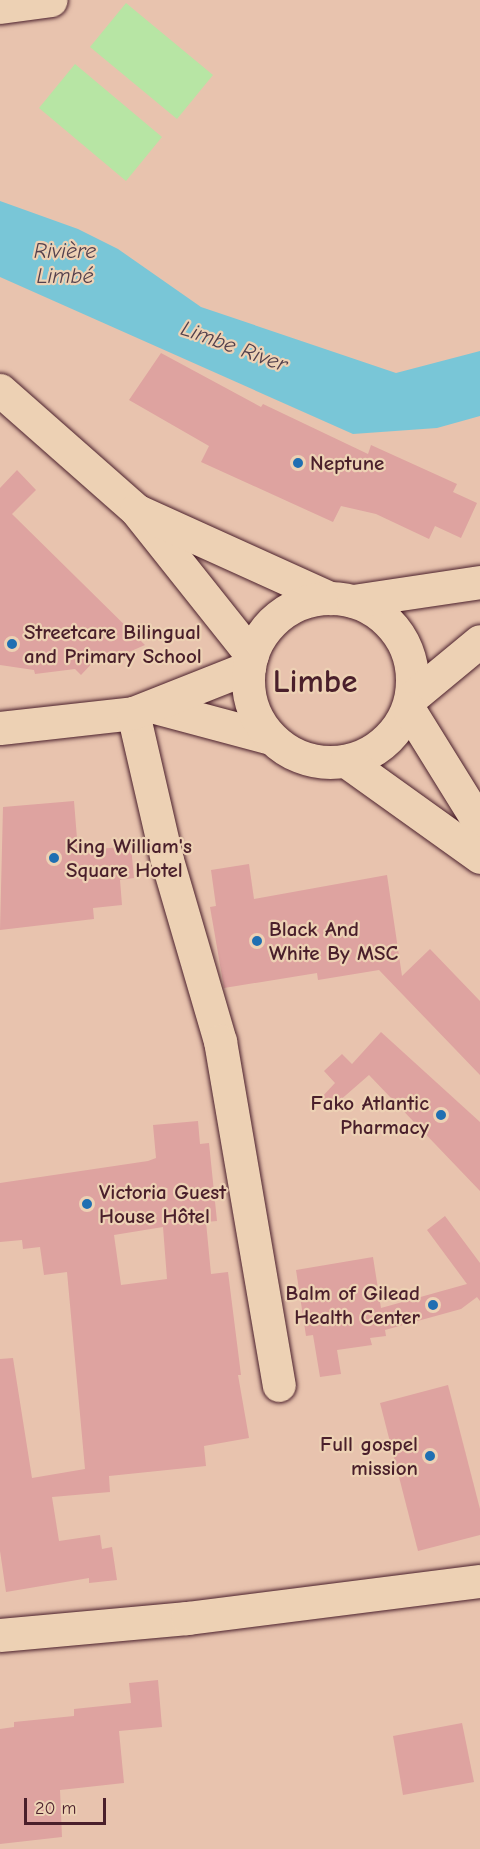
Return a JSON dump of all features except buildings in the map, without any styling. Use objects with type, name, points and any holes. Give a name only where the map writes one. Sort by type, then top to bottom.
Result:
[{"type":"main road","points":[[0,8],[51,0]]},
{"type":"main road","points":[[0,390],[136,510],[250,662]]},
{"type":"main road","points":[[136,510],[381,615],[401,638],[412,667],[409,703],[480,824]]},
{"type":"main road","points":[[480,582],[305,602],[282,614],[263,632],[250,662],[251,701],[256,717],[271,738],[293,754],[318,762],[346,761],[384,743],[409,703],[480,641]]},
{"type":"main road","points":[[0,728],[144,710],[250,662]]},
{"type":"main road","points":[[144,710],[271,738]]},
{"type":"main road","points":[[144,710],[168,860],[220,1041],[279,1384]]},
{"type":"main road","points":[[346,761],[480,857]]},
{"type":"main road","points":[[0,1635],[187,1618],[480,1581]]},
{"type":"green space","points":[[126,3],[213,75],[177,119],[90,47]]},
{"type":"green space","points":[[75,64],[162,137],[126,181],[39,108]]},
{"type":"water","name":"Rivière Limbé","points":[[0,201],[78,229],[118,249],[201,307],[396,373],[480,351],[480,416],[437,428],[353,434],[0,277]]},
{"type":"place","name":"Neptune","points":[[298,463]]},
{"type":"place","name":"Streetcare Bilingual and Primary School","points":[[12,644]]},
{"type":"place","name":"King William's Square Hotel","points":[[54,858]]},
{"type":"place","name":"Black And White By MSC","points":[[257,941]]},
{"type":"place","name":"Fako Atlantic Pharmacy","points":[[441,1115]]},
{"type":"place","name":"Victoria Guest House Hôtel","points":[[87,1204]]},
{"type":"place","name":"Balm of Gilead Health Center","points":[[433,1305]]},
{"type":"place","name":"Full gospel mission","points":[[430,1456]]},
{"type":"district","name":"Limbe","points":[[315,682]]},
{"type":"water label","name":"Limbe River","points":[[234,347]]}]
